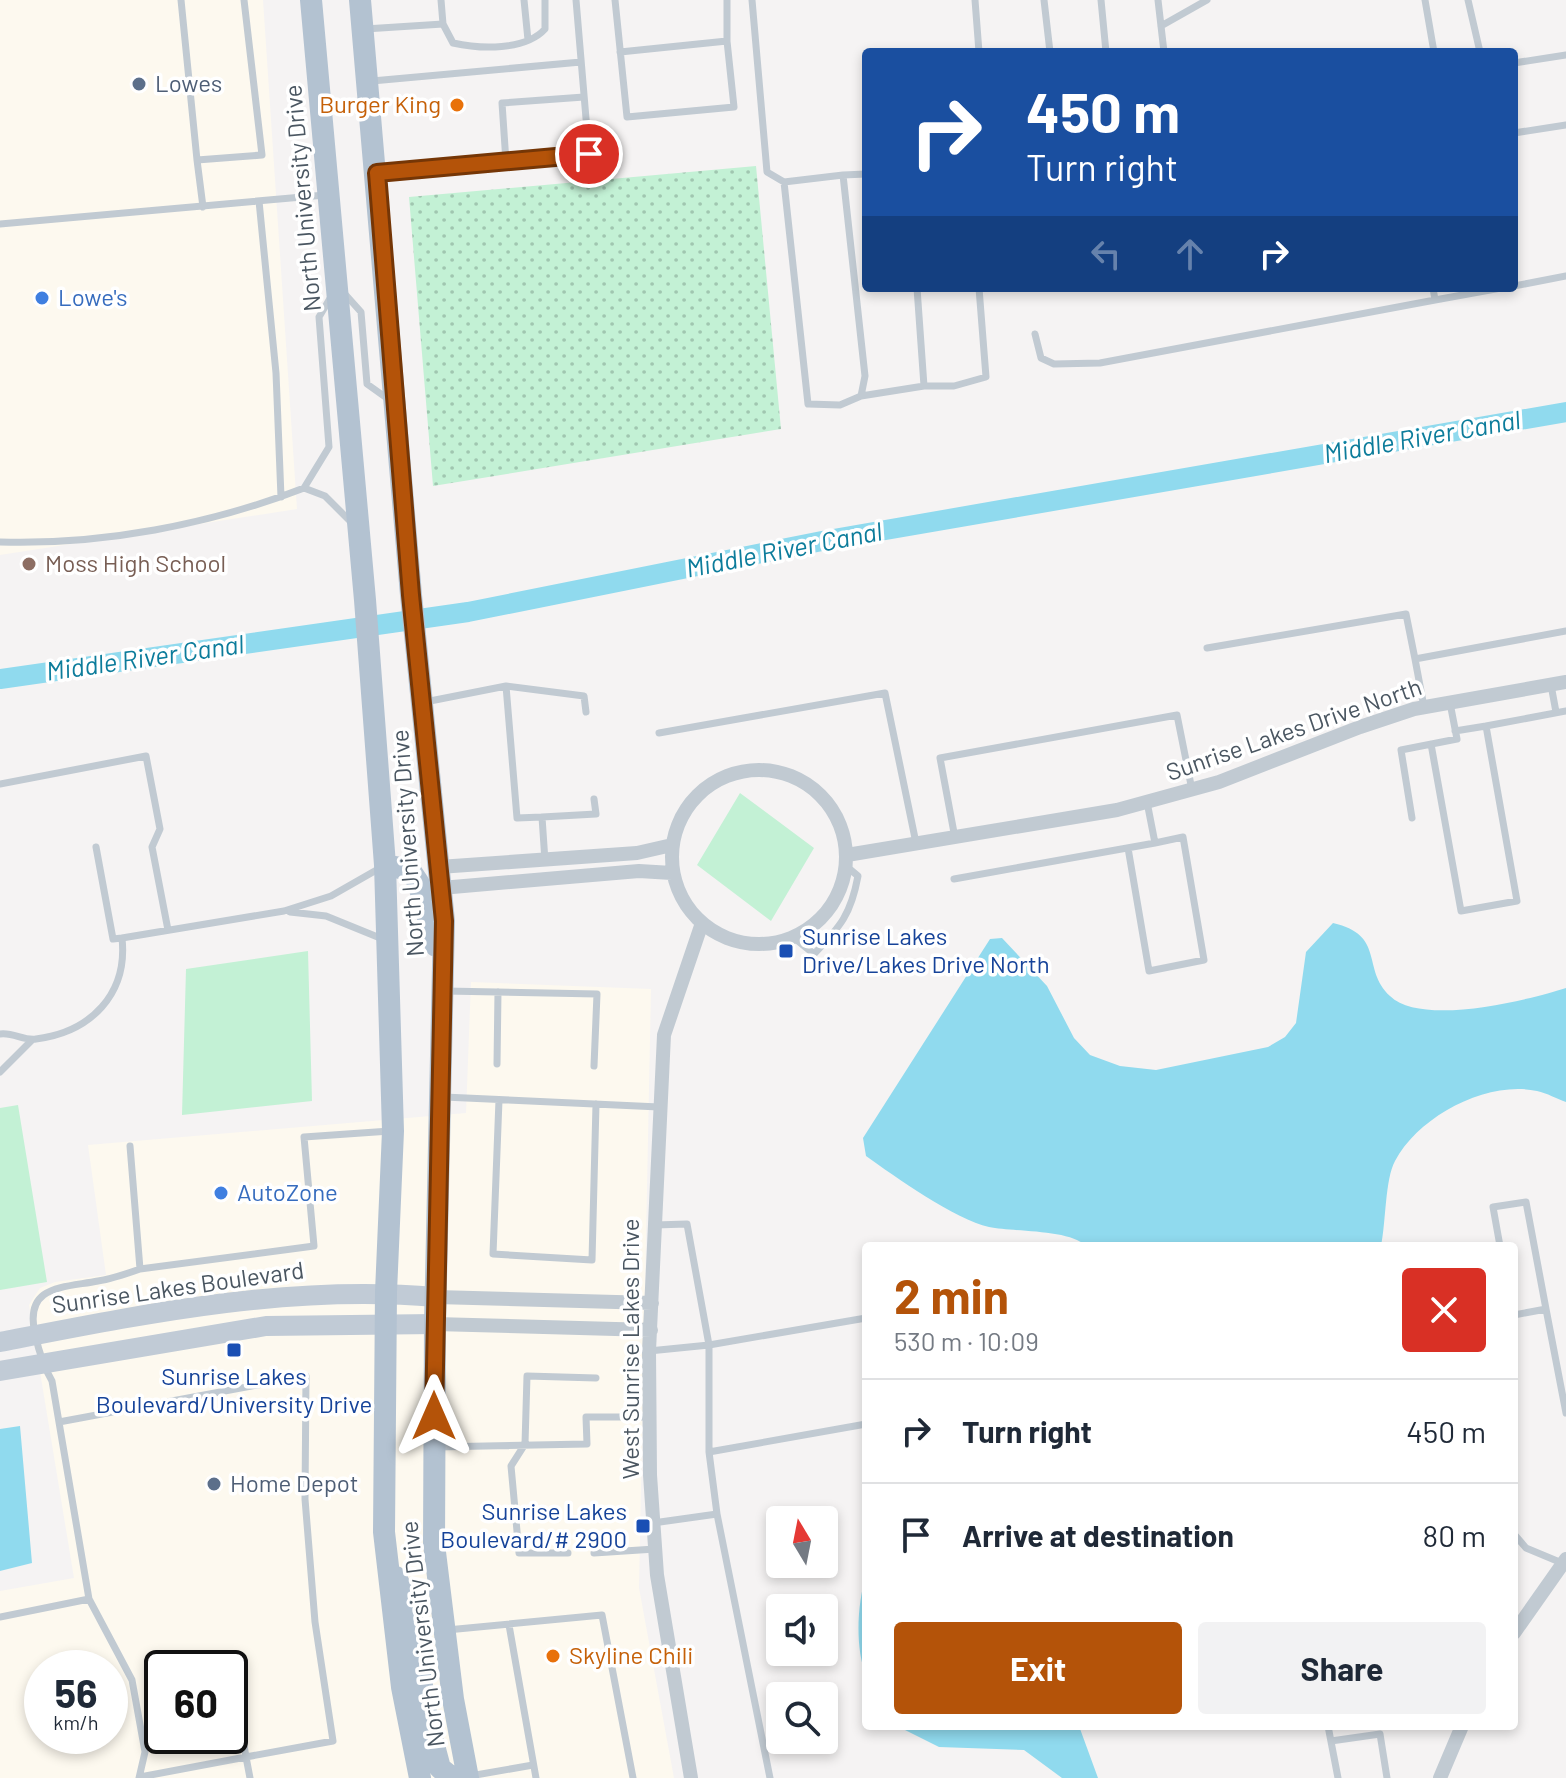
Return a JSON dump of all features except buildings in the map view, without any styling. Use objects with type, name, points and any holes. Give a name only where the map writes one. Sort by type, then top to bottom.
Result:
[{"type":"main road","name":"North University Drive","points":[[311,0],[360,535],[385,865],[393,1131],[385,1323],[384,1532],[402,1687],[420,1778]]},
{"type":"main road","name":"North University Drive","points":[[360,0],[411,595],[440,877],[442,1097],[435,1324],[434,1544],[468,1777]]},
{"type":"main road","points":[[385,865],[410,870],[418,882],[443,981]]},
{"type":"main road","points":[[387,1557],[411,1611],[427,1719],[440,1768],[450,1776],[468,1777]]},
{"type":"street","name":"Sunrise Lakes Drive North","points":[[846,860],[1147,802],[1219,782],[1360,727],[1424,708],[1566,682]]},
{"type":"street","points":[[764,769],[786,773],[823,796],[844,834],[846,860],[844,881],[833,904],[815,924],[793,937],[770,944],[746,943],[722,936],[702,923],[678,892],[672,873],[672,845],[688,805],[703,789],[721,777],[764,769]]},
{"type":"street","points":[[440,877],[545,861],[637,853],[672,845]]},
{"type":"street","points":[[440,877],[639,871],[672,873]]},
{"type":"street","name":"West Sunrise Lakes Drive","points":[[691,1778],[655,1549],[649,1351],[664,1035],[702,923]]},
{"type":"street","name":"Sunrise Lakes Boulevard","points":[[0,1342],[260,1298],[386,1292],[436,1297],[652,1303]]},
{"type":"street","name":"Sunrise Lakes Boulevard","points":[[0,1371],[252,1328],[385,1323],[651,1330]]},
{"type":"street","points":[[1518,1628],[1565,1563]]},
{"type":"street","points":[[1440,1778],[1460,1730]]},
{"type":"lane","points":[[181,0],[203,207]]},
{"type":"lane","points":[[197,160],[262,155],[244,0]]},
{"type":"lane","points":[[441,0],[443,24],[453,43],[474,48],[528,40],[545,29],[545,0]]},
{"type":"lane","points":[[524,0],[528,40]]},
{"type":"lane","points":[[377,173],[589,154],[576,0]]},
{"type":"lane","points":[[615,0],[627,117],[734,107],[727,41],[727,0]]},
{"type":"lane","points":[[752,0],[767,172],[784,182],[862,174]]},
{"type":"lane","points":[[975,0],[979,48]]},
{"type":"lane","points":[[1044,0],[1050,48]]},
{"type":"lane","points":[[1101,0],[1106,48]]},
{"type":"lane","points":[[1158,0],[1164,48]]},
{"type":"lane","points":[[1161,26],[1207,0]]},
{"type":"lane","points":[[1425,0],[1433,48]]},
{"type":"lane","points":[[1468,0],[1479,48]]},
{"type":"lane","points":[[363,29],[443,24]]},
{"type":"lane","points":[[620,52],[727,41]]},
{"type":"lane","points":[[1518,62],[1566,55]]},
{"type":"lane","points":[[368,82],[581,62]]},
{"type":"lane","points":[[506,162],[502,103],[584,97]]},
{"type":"lane","points":[[1518,132],[1566,125]]},
{"type":"lane","points":[[843,175],[865,376],[861,396]]},
{"type":"lane","points":[[784,182],[808,404],[840,405],[861,396],[924,386],[954,386],[986,377],[979,292]]},
{"type":"lane","points":[[0,224],[329,195]]},
{"type":"lane","points":[[259,201],[276,373],[281,497]]},
{"type":"lane","points":[[1518,285],[1566,276]]},
{"type":"lane","points":[[0,542],[63,544],[245,511],[304,488],[329,447],[319,317],[337,286],[361,312],[367,384],[396,405]]},
{"type":"lane","points":[[917,292],[924,386]]},
{"type":"lane","points":[[1434,292],[1435,300]]},
{"type":"lane","points":[[1035,334],[1041,358],[1054,364],[1100,363],[1479,292]]},
{"type":"lane","points":[[304,488],[325,496],[347,515],[360,535]]},
{"type":"lane","points":[[1207,648],[1406,614],[1424,708]]},
{"type":"lane","points":[[1415,659],[1566,631]]},
{"type":"lane","points":[[1551,685],[1556,712]]},
{"type":"lane","points":[[422,702],[506,686],[584,696],[586,712]]},
{"type":"lane","points":[[506,686],[517,818],[596,814],[594,799]]},
{"type":"lane","points":[[659,733],[885,693],[916,845]]},
{"type":"lane","points":[[1412,818],[1401,750],[1457,739],[1450,703]]},
{"type":"lane","points":[[1455,731],[1566,711]]},
{"type":"lane","points":[[955,838],[940,758],[1177,715],[1192,790]]},
{"type":"lane","points":[[1431,744],[1461,911],[1517,901],[1486,726]]},
{"type":"lane","points":[[0,784],[146,756],[160,829],[152,847],[168,930]]},
{"type":"lane","points":[[1147,802],[1155,843]]},
{"type":"lane","points":[[542,817],[545,861]]},
{"type":"lane","points":[[954,879],[1183,837],[1204,960],[1149,971],[1128,848]]},
{"type":"lane","points":[[96,847],[113,939],[284,911],[331,896],[385,865]]},
{"type":"lane","points":[[793,937],[814,954],[841,926],[853,906],[858,876],[846,860]]},
{"type":"lane","points":[[284,911],[326,916],[388,942]]},
{"type":"lane","points":[[0,1034],[8,1032],[32,1040],[64,1034],[88,1023],[102,1009],[120,978],[124,959],[122,938]]},
{"type":"lane","points":[[443,981],[498,992],[597,994],[594,1066]]},
{"type":"lane","points":[[497,1064],[498,992]]},
{"type":"lane","points":[[0,1072],[32,1040]]},
{"type":"lane","points":[[442,1097],[659,1107]]},
{"type":"lane","points":[[499,1100],[493,1254],[592,1260],[596,1104]]},
{"type":"lane","points":[[59,1422],[306,1376],[305,1499],[315,1622],[333,1741],[140,1777],[145,1752],[132,1680],[89,1599],[52,1381],[42,1364],[33,1307],[41,1296],[55,1289],[140,1269],[314,1246],[304,1137],[393,1131]]},
{"type":"lane","points":[[130,1146],[140,1269]]},
{"type":"lane","points":[[1499,1242],[1493,1207],[1526,1202],[1566,1413]]},
{"type":"lane","points":[[653,1225],[687,1224],[709,1345],[709,1452],[717,1514],[770,1778]]},
{"type":"lane","points":[[1518,1314],[1546,1309]]},
{"type":"lane","points":[[649,1351],[709,1345],[862,1319]]},
{"type":"lane","points":[[568,1553],[519,1553],[511,1466],[525,1444],[527,1376],[596,1378]]},
{"type":"lane","points":[[434,1447],[587,1444],[586,1417],[650,1417]]},
{"type":"lane","points":[[709,1452],[862,1425]]},
{"type":"lane","points":[[653,1523],[717,1514]]},
{"type":"lane","points":[[1518,1539],[1526,1548],[1565,1563]]},
{"type":"lane","points":[[594,1553],[655,1549]]},
{"type":"lane","points":[[0,1617],[89,1599]]},
{"type":"lane","points":[[445,1631],[602,1615],[633,1778]]},
{"type":"lane","points":[[509,1625],[536,1778]]},
{"type":"lane","points":[[1329,1730],[1338,1778]]},
{"type":"lane","points":[[1331,1741],[1380,1734],[1387,1778]]},
{"type":"lane","points":[[245,1754],[250,1778]]},
{"type":"lane","points":[[468,1777],[533,1765]]},
{"type":"shaded area","points":[[0,0],[263,0],[297,509],[0,555]]},
{"type":"shaded area","points":[[471,982],[651,989],[639,1588],[674,1778],[0,1778],[0,1591],[74,1578],[29,1305],[40,1288],[55,1282],[106,1275],[88,1145],[466,1113]]},
{"type":"green space","points":[[756,166],[781,429],[433,486],[409,197]]},
{"type":"green space","points":[[740,793],[814,848],[771,921],[697,865]]},
{"type":"green space","points":[[308,951],[312,1101],[182,1115],[186,969]]},
{"type":"green space","points":[[18,1105],[47,1282],[0,1290],[0,1108]]},
{"type":"water","points":[[1333,923],[1349,928],[1367,944],[1376,975],[1390,996],[1405,1005],[1426,1010],[1502,1004],[1566,988],[1566,1102],[1537,1091],[1497,1091],[1476,1096],[1437,1116],[1406,1145],[1395,1161],[1389,1179],[1381,1242],[1080,1242],[1055,1234],[999,1229],[960,1216],[866,1156],[863,1138],[990,939],[1002,938],[1047,986],[1074,1038],[1090,1055],[1120,1066],[1156,1070],[1268,1047],[1285,1037],[1296,1023],[1306,952]]},
{"type":"water","points":[[20,1426],[32,1563],[0,1571],[0,1429]]},
{"type":"water","points":[[862,1594],[862,1665],[858,1626]]},
{"type":"water","points":[[905,1730],[1080,1730],[1098,1778],[1062,1778],[1024,1750],[939,1747]]},
{"type":"waterway","name":"Middle River Canal","points":[[0,679],[468,612],[822,541],[1566,412]]},
{"type":"place","name":"Lowes","points":[[139,84]]},
{"type":"place","name":"Burger King","points":[[457,105]]},
{"type":"place","name":"Lowe's","points":[[42,298]]},
{"type":"place","name":"Moss High School","points":[[29,564]]},
{"type":"place","name":"Sunrise Lakes Drive/Lakes Drive North","points":[[786,951]]},
{"type":"place","name":"AutoZone","points":[[221,1193]]},
{"type":"place","name":"Sunrise Lakes Boulevard/University Drive","points":[[234,1350]]},
{"type":"place","name":"Home Depot","points":[[214,1484]]},
{"type":"place","name":"Sunrise Lakes Boulevard/# 2900","points":[[643,1526]]},
{"type":"place","name":"Skyline Chili","points":[[553,1656]]},
{"type":"route","points":[[434,1416],[444,921],[411,595],[377,173],[589,154]]}]
